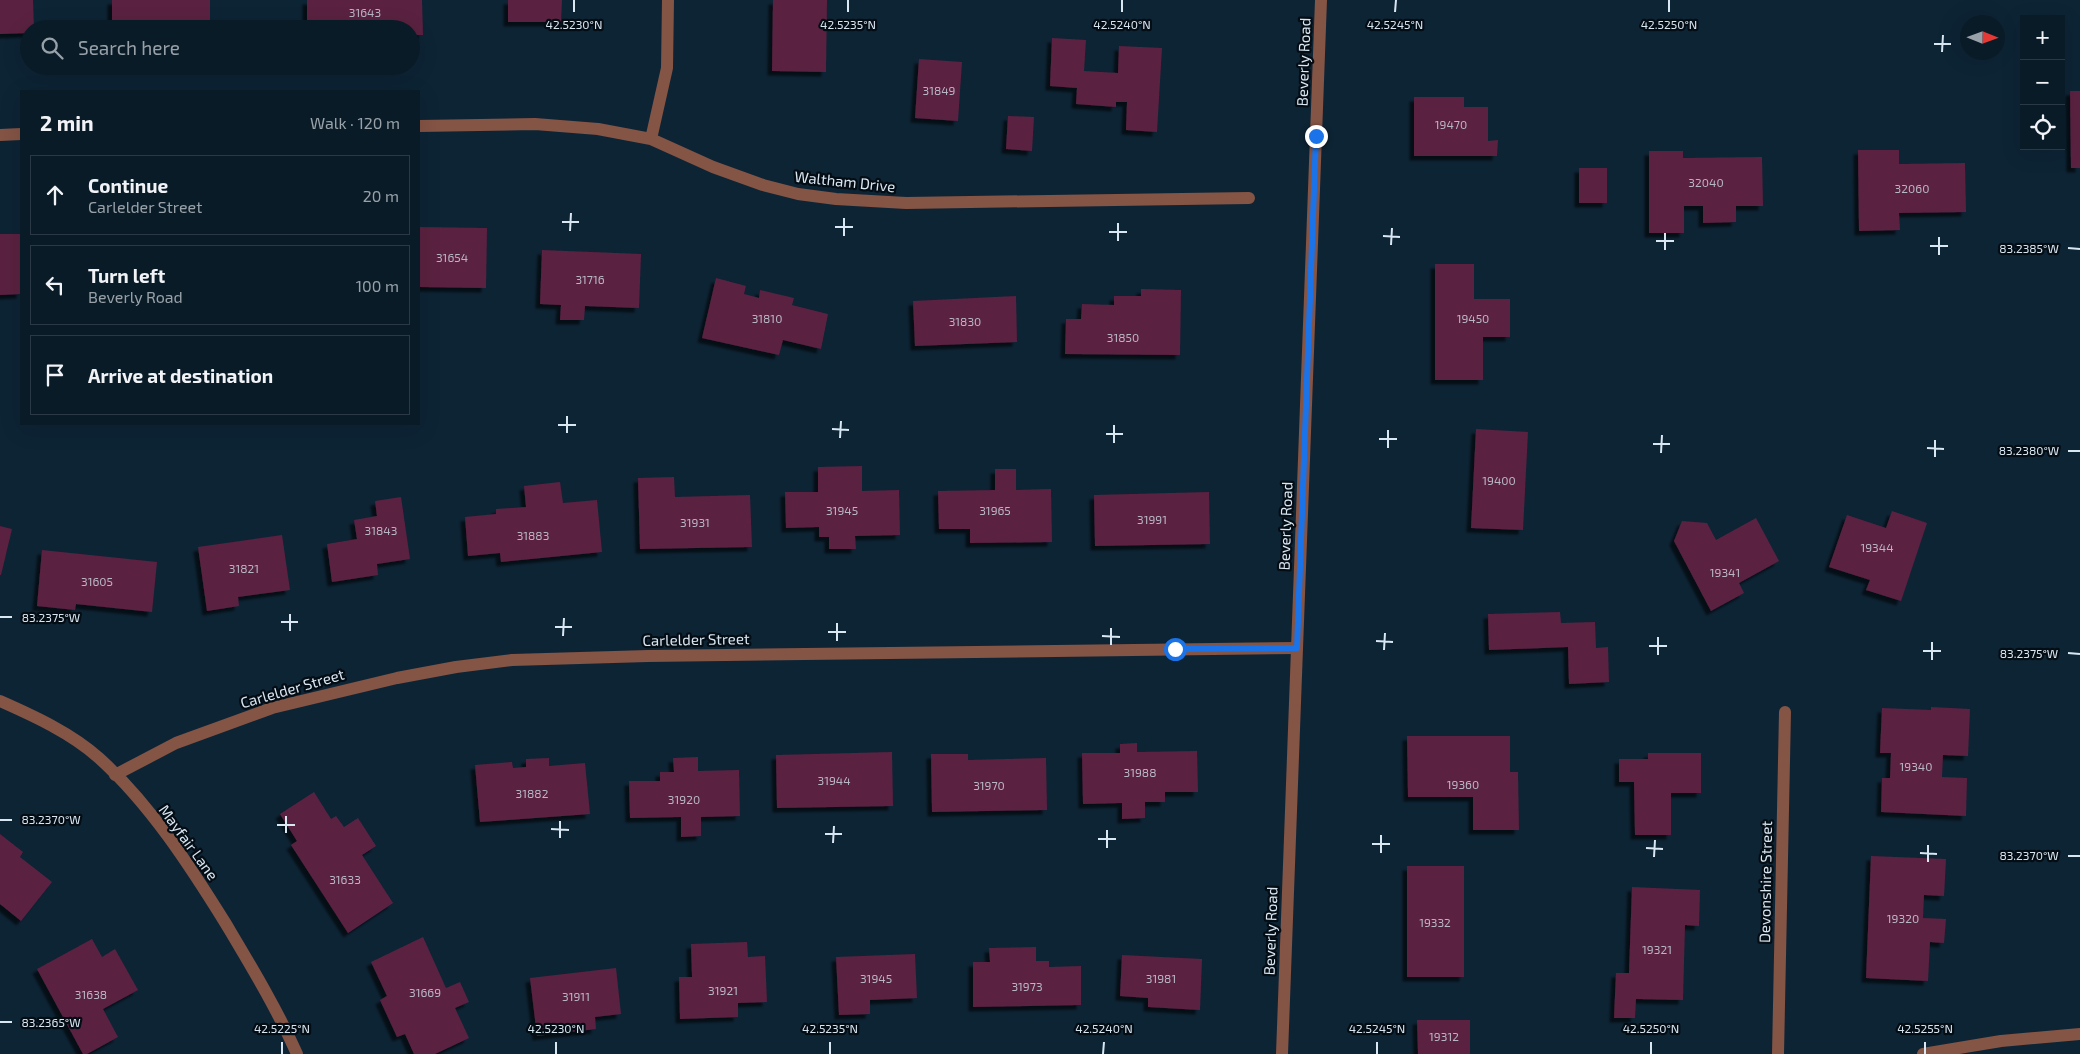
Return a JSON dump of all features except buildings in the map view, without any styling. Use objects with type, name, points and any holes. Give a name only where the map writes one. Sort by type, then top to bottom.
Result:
[{"type":"street","points":[[651,139],[667,68],[668,0]]},
{"type":"street","name":"Beverly Road","points":[[1282,1054],[1322,0]]},
{"type":"street","name":"Waltham Drive","points":[[420,126],[559,125],[598,129],[651,139],[740,178],[798,194],[836,199],[906,203],[1249,198]]},
{"type":"street","points":[[0,135],[20,134]]},
{"type":"street","name":"Carlelder Street","points":[[115,775],[176,743],[272,708],[397,678],[456,667],[512,660],[648,656],[1297,648]]},
{"type":"street","name":"Mayfair Lane","points":[[0,701],[43,721],[78,742],[98,758],[145,808],[180,853],[213,904],[250,964],[297,1054]]},
{"type":"street","name":"Devonshire Street","points":[[1778,1054],[1784,712]]},
{"type":"street","points":[[1923,1054],[2001,1041],[2080,1034]]},
{"type":"route","points":[[1175,649],[1297,648],[1316,136]]}]
